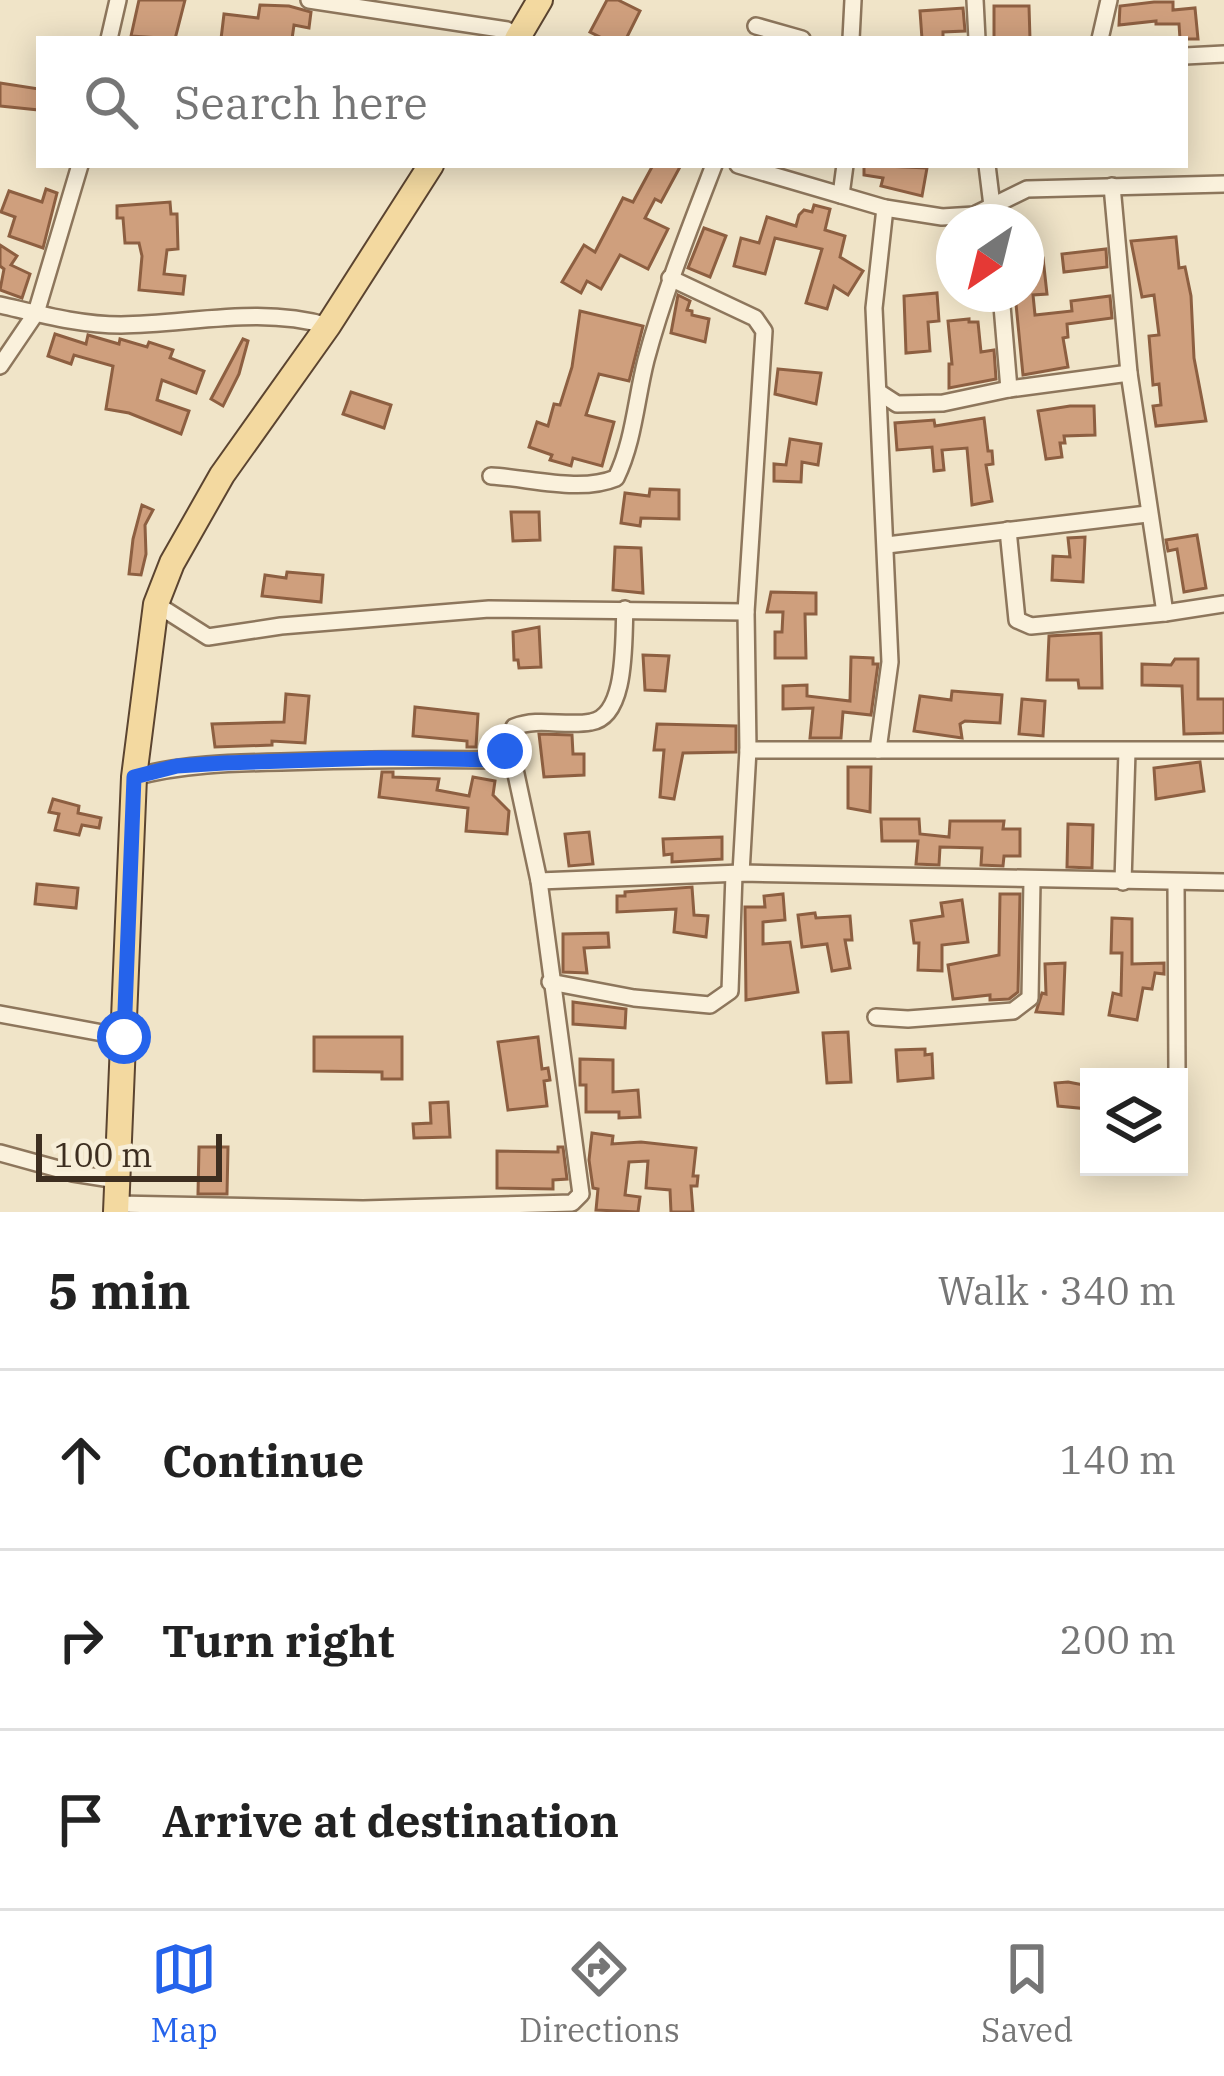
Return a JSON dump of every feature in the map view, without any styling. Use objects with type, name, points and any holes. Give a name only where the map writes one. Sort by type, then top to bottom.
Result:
[{"type":"main road","points":[[509,36],[523,0]]},
{"type":"main road","points":[[509,36],[540,0]]},
{"type":"main road","points":[[116,1199],[134,777],[155,604],[172,563],[222,475],[328,326],[428,168]]},
{"type":"street","points":[[110,36],[118,0]]},
{"type":"street","points":[[309,0],[509,36]]},
{"type":"street","points":[[851,36],[853,0]]},
{"type":"street","points":[[975,0],[977,36]]},
{"type":"street","points":[[1101,36],[1109,0]]},
{"type":"street","points":[[756,26],[791,36]]},
{"type":"street","points":[[1188,56],[1224,55]]},
{"type":"street","points":[[0,366],[36,313],[79,168]]},
{"type":"street","points":[[491,476],[575,483],[616,478],[670,278],[713,168]]},
{"type":"street","points":[[748,168],[884,208],[936,216]]},
{"type":"street","points":[[842,196],[845,168]]},
{"type":"street","points":[[987,168],[992,204]]},
{"type":"street","points":[[1007,204],[1027,189],[1224,184]]},
{"type":"street","points":[[1112,186],[1129,373],[1165,613]]},
{"type":"street","points":[[878,750],[890,662],[874,308],[884,208]]},
{"type":"street","points":[[550,982],[634,998],[710,1004],[730,991],[748,750],[746,612],[764,332],[754,318],[670,278]]},
{"type":"street","points":[[0,305],[117,325],[255,315],[295,316],[328,326]]},
{"type":"street","points":[[1003,312],[1009,389]]},
{"type":"street","points":[[880,394],[897,404],[943,404],[1009,389],[1129,373]]},
{"type":"street","points":[[887,545],[1147,514]]},
{"type":"street","points":[[1008,530],[1018,620],[1031,626],[1224,604]]},
{"type":"street","points":[[155,604],[208,637],[280,626],[489,609],[746,612]]},
{"type":"street","points":[[503,760],[514,727],[525,722],[595,723],[608,712],[619,694],[625,609]]},
{"type":"street","points":[[748,750],[1224,750]]},
{"type":"street","points":[[1123,882],[1127,751]]},
{"type":"street","points":[[0,1153],[74,1173],[116,1199],[363,1209],[572,1203],[580,1194],[539,881],[513,760],[224,763],[177,766],[134,777]]},
{"type":"street","points":[[539,881],[876,874],[1224,882]]},
{"type":"street","points":[[877,1017],[1013,1011],[1024,1005],[1030,998],[1031,881]]},
{"type":"street","points":[[1176,884],[1177,1068]]},
{"type":"street","points":[[0,1014],[124,1037]]},
{"type":"building","points":[[139,0],[185,0],[176,36],[131,36]]},
{"type":"building","points":[[607,0],[640,11],[628,36],[590,32]]},
{"type":"building","points":[[1173,2],[1173,10],[1195,8],[1198,39],[1180,36],[1179,24],[1119,25],[1120,6]]},
{"type":"building","points":[[260,5],[311,12],[309,28],[294,25],[292,36],[221,36],[224,14],[258,18]]},
{"type":"building","points":[[994,6],[1029,6],[1030,36],[994,36]]},
{"type":"building","points":[[963,8],[965,31],[922,36],[920,11]]},
{"type":"building","points":[[0,83],[36,89],[36,110],[0,106]]},
{"type":"building","points":[[651,168],[679,168],[661,202],[655,199],[645,218],[668,229],[648,269],[620,255],[601,289],[587,281],[581,293],[562,282],[584,245],[595,252],[623,198],[633,202]]},
{"type":"building","points":[[864,168],[927,168],[922,196],[881,186],[883,178],[864,175]]},
{"type":"building","points":[[46,189],[57,193],[43,248],[9,236],[15,217],[1,212],[9,191],[42,202]]},
{"type":"building","points":[[170,202],[171,214],[177,214],[178,249],[167,250],[164,274],[185,276],[183,294],[139,290],[139,243],[125,243],[117,206]]},
{"type":"building","points":[[814,205],[830,209],[825,230],[845,236],[840,257],[863,271],[848,295],[834,286],[827,309],[806,303],[822,249],[775,238],[765,274],[734,266],[741,238],[759,243],[767,217],[796,226],[799,215],[804,210],[812,212]]},
{"type":"building","points":[[704,228],[726,236],[710,277],[688,268]]},
{"type":"building","points":[[1176,237],[1179,268],[1185,267],[1191,296],[1194,358],[1206,421],[1156,426],[1153,406],[1161,405],[1159,384],[1153,385],[1149,336],[1159,335],[1154,295],[1142,297],[1131,241]]},
{"type":"building","points":[[0,245],[17,256],[11,265],[30,274],[22,298],[0,290],[4,269]]},
{"type":"building","points":[[1106,249],[1107,267],[1064,272],[1062,254]]},
{"type":"building","points":[[936,293],[939,321],[928,322],[930,351],[906,353],[904,296]]},
{"type":"building","points":[[678,295],[690,301],[687,310],[692,315],[709,319],[705,342],[671,333]]},
{"type":"building","points":[[1110,296],[1112,318],[1067,324],[1068,337],[1063,338],[1068,367],[1023,375],[1017,312],[1072,311],[1071,301]]},
{"type":"building","points":[[580,311],[643,326],[629,381],[599,374],[586,415],[614,422],[602,466],[573,458],[571,466],[529,447],[537,422],[548,426],[554,404],[560,405],[572,367]]},
{"type":"building","points":[[948,321],[978,322],[981,352],[994,350],[996,379],[949,388]]},
{"type":"building","points":[[55,334],[86,344],[88,335],[119,344],[120,339],[147,347],[149,342],[173,350],[170,358],[204,371],[196,393],[162,380],[157,400],[189,411],[181,434],[106,409],[113,366],[74,355],[71,364],[48,356]]},
{"type":"building","points":[[243,339],[248,341],[239,374],[223,406],[211,399]]},
{"type":"building","points":[[778,369],[821,373],[816,404],[775,394]]},
{"type":"building","points":[[351,392],[391,405],[384,428],[343,414]]},
{"type":"building","points":[[1094,406],[1095,435],[1064,436],[1062,457],[1046,459],[1038,411]]},
{"type":"building","points":[[984,418],[988,451],[992,451],[993,464],[986,465],[992,501],[972,505],[967,448],[942,450],[944,470],[934,471],[932,447],[897,450],[895,423],[934,420],[935,426]]},
{"type":"building","points":[[790,439],[821,444],[818,465],[802,462],[801,482],[774,481],[774,464],[786,465]]},
{"type":"building","points":[[650,489],[679,490],[679,519],[641,518],[640,526],[621,523],[625,493],[649,496]]},
{"type":"building","points":[[142,505],[153,510],[145,525],[146,554],[141,575],[129,574],[133,539]]},
{"type":"building","points":[[511,512],[539,512],[540,540],[513,541]]},
{"type":"building","points":[[1197,535],[1206,588],[1184,592],[1177,549],[1168,551],[1166,540]]},
{"type":"building","points":[[1085,537],[1083,582],[1052,580],[1053,556],[1070,557],[1068,538]]},
{"type":"building","points":[[615,547],[641,548],[643,593],[613,590]]},
{"type":"building","points":[[287,572],[323,575],[321,602],[262,596],[265,575],[286,578]]},
{"type":"building","points":[[771,592],[816,593],[816,614],[805,614],[806,658],[775,658],[775,632],[782,632],[783,612],[767,612]]},
{"type":"building","points":[[539,627],[541,667],[519,668],[514,660],[513,632]]},
{"type":"building","points":[[1101,633],[1102,688],[1079,688],[1078,680],[1047,680],[1049,636]]},
{"type":"building","points":[[643,655],[669,656],[665,691],[645,690]]},
{"type":"building","points":[[851,657],[873,658],[873,664],[878,664],[871,715],[843,712],[841,738],[810,738],[813,708],[783,709],[783,686],[807,685],[807,696],[850,701]]},
{"type":"building","points":[[1175,659],[1198,659],[1198,699],[1224,699],[1224,733],[1184,734],[1182,686],[1142,685],[1142,664],[1171,665]]},
{"type":"building","points":[[952,691],[1002,695],[1000,723],[965,721],[960,724],[962,738],[914,731],[920,696],[951,700]]},
{"type":"building","points":[[286,694],[309,696],[305,743],[215,747],[212,724],[284,722]]},
{"type":"building","points":[[1022,699],[1045,701],[1043,736],[1019,734]]},
{"type":"building","points":[[415,707],[478,714],[476,747],[467,747],[467,741],[413,736]]},
{"type":"building","points":[[657,724],[736,726],[736,752],[683,753],[674,799],[660,797],[664,750],[654,750]]},
{"type":"building","points":[[539,734],[572,735],[573,754],[584,754],[584,775],[544,777]]},
{"type":"building","points":[[1200,762],[1204,791],[1156,799],[1154,768]]},
{"type":"building","points":[[848,767],[871,767],[870,812],[848,808]]},
{"type":"building","points":[[382,772],[393,772],[393,777],[439,779],[437,790],[469,796],[473,777],[495,781],[493,795],[509,811],[507,834],[466,831],[468,808],[379,797]]},
{"type":"building","points":[[53,799],[79,806],[78,813],[101,818],[99,828],[82,825],[79,835],[55,830],[59,814],[49,812]]},
{"type":"building","points":[[881,819],[919,819],[920,834],[949,837],[950,821],[1004,821],[1003,829],[1020,829],[1020,856],[1004,856],[1003,866],[981,865],[982,848],[940,847],[939,865],[916,864],[918,841],[882,841]]},
{"type":"building","points":[[1068,824],[1093,825],[1092,868],[1067,867]]},
{"type":"building","points":[[589,832],[593,864],[569,866],[565,834]]},
{"type":"building","points":[[722,837],[722,859],[672,862],[672,854],[664,855],[663,839]]},
{"type":"building","points":[[37,884],[78,888],[76,908],[35,904]]},
{"type":"building","points":[[692,887],[694,915],[708,916],[706,937],[674,932],[676,909],[617,912],[617,896],[625,892]]},
{"type":"building","points":[[783,894],[785,920],[763,922],[763,944],[790,942],[798,992],[746,1000],[745,907],[765,907],[764,896]]},
{"type":"building","points":[[1000,894],[1020,894],[1018,992],[1009,999],[990,1000],[990,995],[953,999],[948,965],[999,955]]},
{"type":"building","points":[[962,900],[968,942],[942,945],[942,971],[918,970],[919,943],[914,943],[911,921],[943,916],[941,903]]},
{"type":"building","points":[[815,913],[816,918],[850,916],[852,940],[845,940],[850,968],[832,971],[827,944],[802,947],[798,915]]},
{"type":"building","points":[[1112,918],[1132,919],[1132,964],[1164,963],[1164,974],[1155,973],[1152,989],[1143,988],[1137,1020],[1109,1015],[1113,993],[1121,995],[1122,953],[1111,953]]},
{"type":"building","points":[[608,933],[609,947],[584,948],[587,973],[563,972],[563,934]]},
{"type":"building","points":[[1065,963],[1063,1014],[1036,1012],[1042,993],[1046,994],[1045,964]]},
{"type":"building","points":[[573,1002],[626,1009],[625,1028],[573,1024]]},
{"type":"building","points":[[848,1032],[851,1082],[827,1083],[823,1033]]},
{"type":"building","points":[[314,1037],[402,1037],[402,1079],[382,1079],[382,1072],[314,1071]]},
{"type":"building","points":[[538,1037],[542,1069],[548,1068],[550,1080],[544,1081],[547,1106],[508,1110],[498,1042]]},
{"type":"building","points":[[925,1049],[925,1055],[932,1054],[933,1078],[898,1081],[896,1050]]},
{"type":"building","points":[[580,1059],[613,1060],[613,1092],[638,1090],[640,1117],[586,1112]]},
{"type":"building","points":[[1055,1083],[1080,1084],[1080,1108],[1058,1106]]},
{"type":"building","points":[[448,1102],[450,1137],[414,1138],[413,1124],[431,1123],[430,1103]]},
{"type":"building","points":[[592,1133],[613,1136],[612,1144],[696,1148],[693,1212],[671,1212],[670,1190],[646,1188],[648,1161],[629,1162],[625,1195],[640,1197],[638,1212],[596,1210],[598,1189],[593,1188],[589,1160]]},
{"type":"building","points":[[199,1147],[228,1147],[227,1194],[198,1194]]},
{"type":"building","points":[[563,1147],[567,1179],[553,1180],[553,1189],[497,1188],[497,1151],[558,1152]]},
{"type":"route","points":[[124,1037],[134,777],[177,766],[378,758],[503,760],[505,751]]}]
